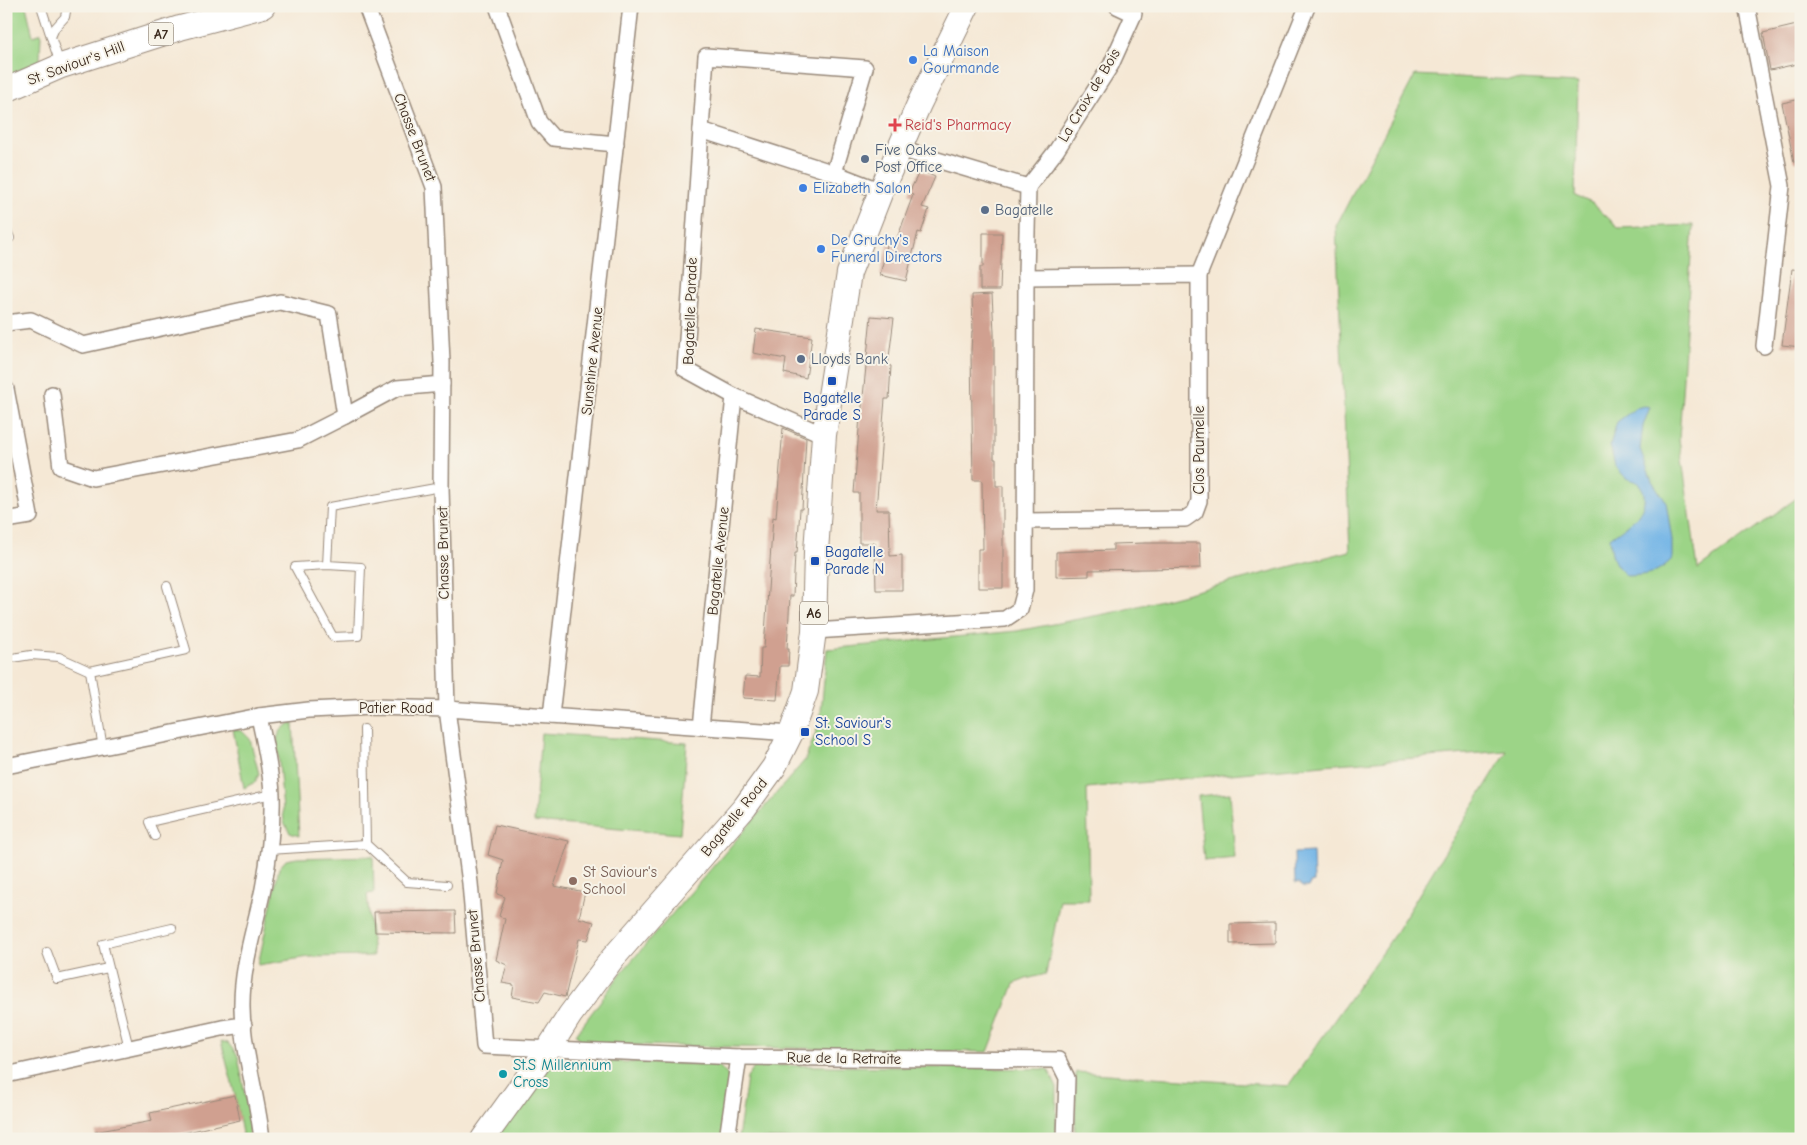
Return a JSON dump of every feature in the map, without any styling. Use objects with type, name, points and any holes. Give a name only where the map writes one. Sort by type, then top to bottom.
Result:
[{"type":"main road","name":"St. Saviour's Hill","points":[[6,90],[61,66],[180,28],[263,6]]},
{"type":"main road","name":"Bagatelle Road","points":[[483,1139],[549,1048],[570,1015],[612,959],[745,808],[774,767],[791,733],[806,690],[814,631],[816,552],[824,435],[849,273],[881,191],[919,104],[967,6]]},
{"type":"street","name":"Chasse Brunet","points":[[366,6],[434,188],[442,384],[441,487],[447,709],[470,883],[484,1046],[549,1048]]},
{"type":"street","points":[[497,6],[539,122],[553,138],[616,144]]},
{"type":"street","name":"Sunshine Avenue","points":[[552,716],[631,6]]},
{"type":"street","name":"La Croix de Bois","points":[[1028,187],[1056,151],[1110,65],[1134,14],[1117,6]]},
{"type":"street","points":[[1747,6],[1782,186],[1764,346]]},
{"type":"street","name":"Clos Paumelle","points":[[1025,521],[1186,518],[1195,512],[1198,501],[1200,275],[1307,7]]},
{"type":"street","name":"Bagatelle Parade","points":[[824,435],[734,396],[685,369],[706,56],[865,68],[834,174]]},
{"type":"street","points":[[701,130],[881,191]]},
{"type":"street","points":[[814,631],[1005,619],[1020,609],[1025,590],[1028,187],[900,150]]},
{"type":"street","points":[[1026,277],[1200,275]]},
{"type":"street","points":[[6,323],[32,320],[83,344],[280,302],[329,314],[345,416]]},
{"type":"street","points":[[52,394],[61,467],[93,478],[298,440],[397,388],[442,384]]},
{"type":"street","points":[[6,389],[30,516],[6,520]]},
{"type":"street","name":"Bagatelle Avenue","points":[[701,727],[734,396]]},
{"type":"street","name":"Patier Road","points":[[6,766],[259,716],[309,710],[373,707],[447,709],[791,733]]},
{"type":"street","points":[[259,716],[268,757],[272,794],[269,850],[263,888],[244,974],[242,1008],[249,1067],[262,1139]]},
{"type":"street","points":[[6,1074],[244,1025]]},
{"type":"street","name":"Rue de la Retraite","points":[[549,1048],[739,1057],[1058,1060],[1067,1078],[1066,1139]]},
{"type":"street","points":[[727,1139],[739,1057]]},
{"type":"lane","points":[[41,6],[61,66]]},
{"type":"lane","points":[[51,38],[55,28],[65,17],[67,6]]},
{"type":"lane","points":[[6,228],[10,238],[6,239]]},
{"type":"lane","points":[[327,565],[330,506],[441,487]]},
{"type":"lane","points":[[327,565],[360,567],[358,636],[333,637],[295,566],[327,565]]},
{"type":"lane","points":[[6,659],[31,655],[59,657],[90,671],[186,650],[167,586]]},
{"type":"lane","points":[[90,671],[103,748]]},
{"type":"lane","points":[[364,729],[366,844],[407,882],[447,885]]},
{"type":"lane","points":[[155,836],[149,822],[272,794]]},
{"type":"lane","points":[[269,850],[366,844]]},
{"type":"lane","points":[[129,1048],[103,944],[172,928]]},
{"type":"lane","points":[[47,952],[57,979],[108,968]]},
{"type":"green space","points":[[6,6],[26,6],[33,36],[41,33],[40,60],[6,77]]},
{"type":"green space","points":[[1415,75],[1578,83],[1575,196],[1592,203],[1619,228],[1693,225],[1679,439],[1698,569],[1801,495],[1801,1139],[1075,1139],[1076,1072],[1288,1086],[1392,938],[1507,751],[1323,765],[1087,788],[1089,900],[1060,900],[1046,974],[1014,984],[988,1052],[583,1044],[576,1034],[622,972],[805,760],[820,722],[827,649],[1017,631],[1115,612],[1350,551],[1336,226]]},
{"type":"green space","points":[[293,722],[299,836],[290,833],[284,822],[277,739],[283,728]]},
{"type":"green space","points":[[233,729],[242,731],[250,739],[259,774],[255,782],[244,788]]},
{"type":"green space","points":[[541,733],[687,743],[680,834],[534,822]]},
{"type":"green space","points":[[1230,793],[1235,858],[1204,861],[1198,796]]},
{"type":"green space","points":[[373,856],[374,893],[367,894],[373,956],[309,957],[258,965],[279,868],[286,860]]},
{"type":"green space","points":[[221,1041],[228,1043],[238,1056],[251,1131],[247,1139],[243,1139],[235,1095]]},
{"type":"green space","points":[[559,1060],[718,1065],[732,1080],[723,1139],[491,1139],[546,1067]]},
{"type":"green space","points":[[755,1065],[1048,1069],[1057,1088],[1056,1139],[738,1139],[747,1078]]},
{"type":"water","points":[[1650,407],[1643,426],[1640,449],[1652,481],[1666,502],[1672,540],[1672,559],[1651,573],[1627,576],[1618,567],[1614,559],[1610,538],[1628,525],[1638,514],[1644,501],[1644,493],[1639,483],[1626,478],[1615,466],[1610,445],[1617,422],[1636,408]]},
{"type":"water","points":[[1313,852],[1314,882],[1310,883],[1308,887],[1302,887],[1299,883],[1295,883],[1294,853]]},
{"type":"building","points":[[1801,24],[1801,63],[1770,70],[1763,33]]},
{"type":"building","points":[[1801,99],[1801,162],[1794,162],[1782,103]]},
{"type":"building","points":[[920,170],[935,177],[922,207],[929,209],[921,233],[918,232],[906,281],[880,275],[889,237],[897,239],[913,195],[909,193]]},
{"type":"building","points":[[983,233],[1002,233],[1000,290],[980,290],[980,267],[983,267]]},
{"type":"building","points":[[1792,269],[1801,270],[1801,347],[1782,345]]},
{"type":"building","points":[[992,294],[994,332],[994,459],[996,459],[996,486],[1003,486],[1003,588],[978,588],[978,549],[983,549],[982,480],[973,480],[972,295]]},
{"type":"building","points":[[871,316],[894,318],[888,365],[891,366],[889,399],[885,399],[876,510],[889,510],[890,556],[902,555],[902,590],[876,590],[875,543],[859,543],[859,493],[854,493]]},
{"type":"building","points":[[756,329],[812,337],[806,378],[784,373],[786,359],[753,353]]},
{"type":"building","points":[[783,428],[806,438],[802,509],[800,509],[797,553],[795,553],[793,596],[790,596],[788,666],[780,666],[777,700],[743,698],[745,676],[760,677],[761,648],[764,648],[773,517],[776,518]]},
{"type":"building","points":[[1200,543],[1201,568],[1089,570],[1089,576],[1056,577],[1056,552],[1113,550],[1113,544]]},
{"type":"building","points":[[495,825],[569,841],[554,886],[585,892],[579,918],[594,922],[588,940],[579,939],[565,997],[545,992],[539,1002],[512,997],[514,985],[502,983],[507,965],[496,960],[505,919],[499,916],[505,897],[497,894],[503,860],[488,855]]},
{"type":"building","points":[[455,911],[456,933],[375,932],[374,912]]},
{"type":"building","points":[[1275,923],[1275,943],[1230,944],[1230,924]]},
{"type":"building","points":[[235,1095],[240,1120],[157,1139],[96,1139],[95,1132],[152,1121],[150,1113]]},
{"type":"place","name":"La Maison Gourmande","points":[[913,60]]},
{"type":"place","name":"Reid's Pharmacy","points":[[895,125]]},
{"type":"place","name":"Five Oaks Post Office","points":[[865,159]]},
{"type":"place","name":"Elizabeth Salon","points":[[803,188]]},
{"type":"place","name":"Bagatelle","points":[[985,210]]},
{"type":"place","name":"De Gruchy's Funeral Directors","points":[[821,249]]},
{"type":"place","name":"Lloyds Bank","points":[[801,359]]},
{"type":"place","name":"Bagatelle Parade S","points":[[832,381]]},
{"type":"place","name":"Bagatelle Parade N","points":[[815,561]]},
{"type":"place","name":"St. Saviour's School S","points":[[805,732]]},
{"type":"place","name":"St Saviour's School","points":[[573,881]]},
{"type":"place","name":"St.S Millennium Cross","points":[[503,1074]]}]
